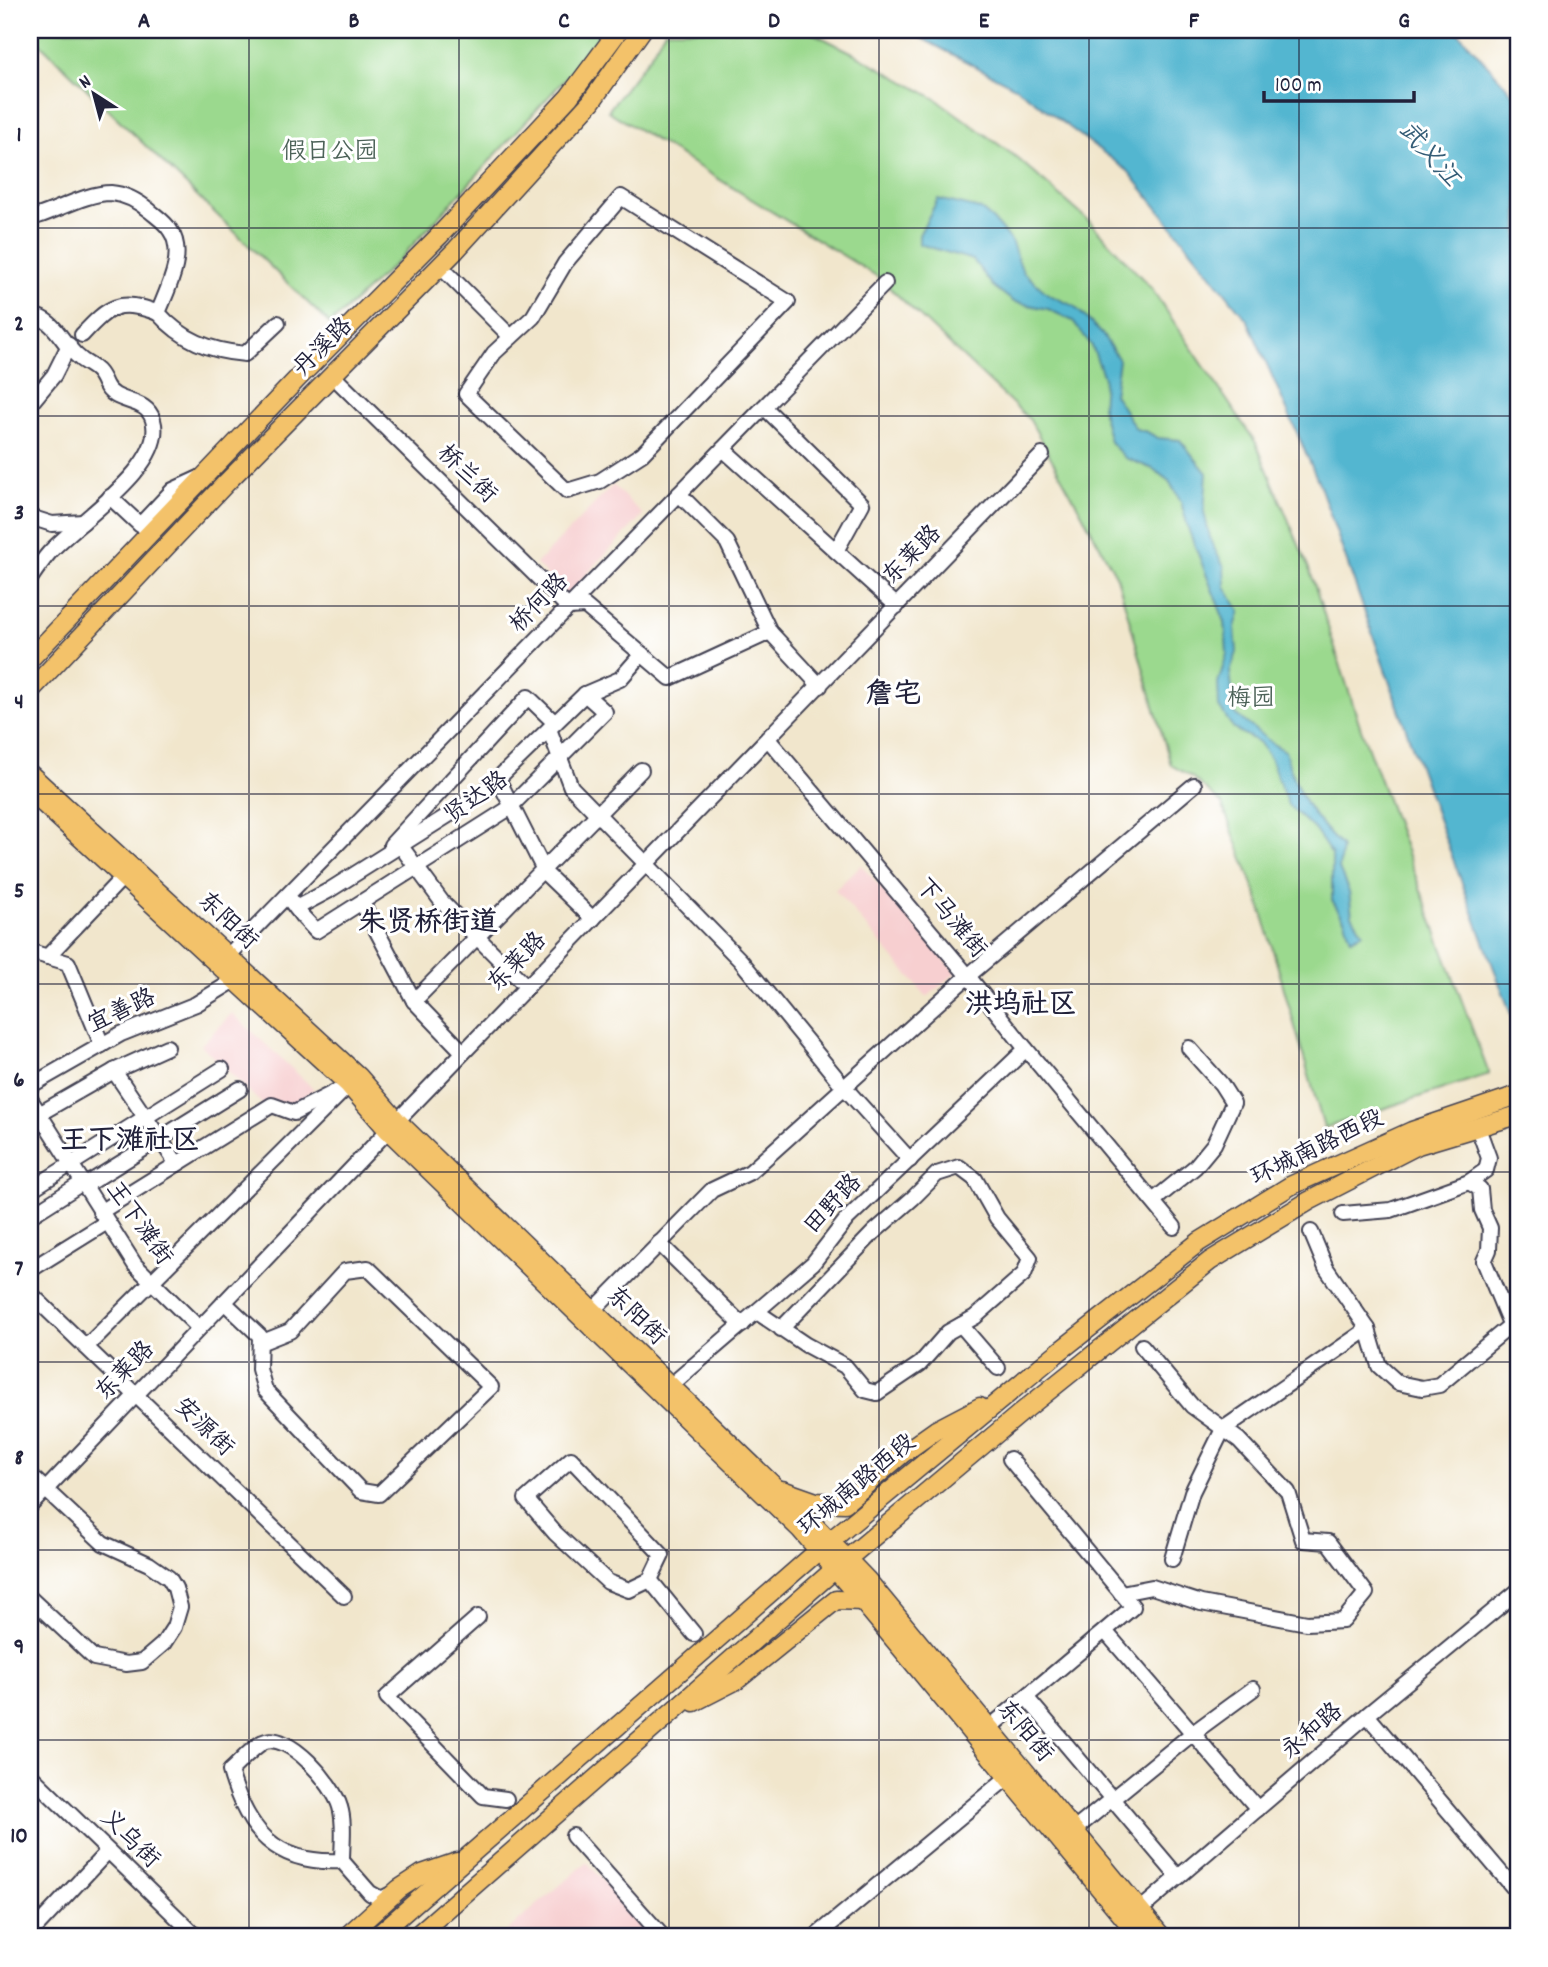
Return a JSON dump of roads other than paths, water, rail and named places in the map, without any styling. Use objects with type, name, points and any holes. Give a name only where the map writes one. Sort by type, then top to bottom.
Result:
[{"type":"main road","name":"丹溪路","points":[[30,659],[439,236],[569,97],[619,30]]},
{"type":"main road","name":"丹溪路","points":[[30,691],[227,482],[455,251],[591,102],[642,30]]},
{"type":"main road","name":"东阳街","points":[[30,774],[358,1076],[392,1126],[793,1523],[824,1546]]},
{"type":"main road","name":"东阳街","points":[[30,791],[593,1311],[775,1487],[842,1565],[862,1601],[1140,1937]]},
{"type":"main road","points":[[1415,1138],[1518,1095]]},
{"type":"main road","points":[[1415,1138],[1478,1128],[1518,1115]]},
{"type":"main road","name":"环城南路西段","points":[[376,1937],[824,1546],[1014,1389],[1199,1242],[1290,1186],[1415,1138]]},
{"type":"main road","name":"环城南路西段","points":[[415,1937],[842,1565],[1023,1412],[1210,1261],[1415,1138]]},
{"type":"main road","points":[[775,1487],[816,1502],[845,1503],[902,1454],[936,1430],[1014,1389]]},
{"type":"main road","name":"东阳街","points":[[842,1565],[867,1580],[1162,1937]]},
{"type":"main road","points":[[672,1713],[737,1680],[836,1600],[862,1601]]},
{"type":"main road","points":[[346,1937],[394,1893],[422,1874],[466,1858]]},
{"type":"street","points":[[30,216],[38,216],[89,197],[112,193],[142,204],[172,232],[176,249],[173,276],[158,313]]},
{"type":"street","points":[[621,197],[788,302],[642,454],[600,481],[567,491],[466,394],[494,353],[511,337],[533,317],[565,263],[621,197]]},
{"type":"street","points":[[440,266],[511,337]]},
{"type":"street","name":"桥何路","points":[[228,956],[885,284]]},
{"type":"street","points":[[82,335],[113,306],[136,305],[158,313],[169,326],[194,343],[222,352],[245,354],[278,323]]},
{"type":"street","points":[[30,314],[42,317],[58,330],[76,355],[101,371],[106,386],[114,396],[143,404],[153,418],[154,444],[141,467],[49,553],[30,579]]},
{"type":"street","points":[[30,404],[54,375],[69,345]]},
{"type":"street","name":"桥兰街","points":[[332,375],[569,607]]},
{"type":"street","points":[[764,407],[862,504],[836,551]]},
{"type":"street","points":[[723,449],[897,606]]},
{"type":"street","name":"东莱路","points":[[30,1506],[463,1052],[1042,455]]},
{"type":"street","points":[[110,496],[140,525],[173,491],[205,475]]},
{"type":"street","points":[[679,494],[727,542],[770,632],[820,686]]},
{"type":"street","points":[[30,517],[52,524],[83,522]]},
{"type":"street","points":[[569,607],[585,606],[670,678],[770,632]]},
{"type":"street","points":[[296,908],[482,794],[585,694],[620,679],[642,654]]},
{"type":"street","name":"贤达路","points":[[287,896],[316,931],[513,804],[605,712],[585,694]]},
{"type":"street","points":[[376,860],[528,697],[552,726],[571,787],[741,961],[844,1087],[910,1160]]},
{"type":"street","name":"下马滩街","points":[[768,739],[968,976],[1174,1227]]},
{"type":"street","points":[[414,1001],[641,770]]},
{"type":"street","points":[[498,779],[513,804],[546,874],[593,919]]},
{"type":"street","points":[[593,1311],[712,1189],[750,1172],[968,976],[1194,785]]},
{"type":"street","points":[[400,845],[442,902],[527,987]]},
{"type":"street","points":[[102,1045],[68,963],[41,955],[123,877]]},
{"type":"street","points":[[362,903],[414,1001],[463,1052]]},
{"type":"street","name":"宜善路","points":[[30,1086],[121,1034],[196,1004],[235,980]]},
{"type":"street","points":[[39,1114],[114,1071],[167,1047]]},
{"type":"street","points":[[1153,1201],[1195,1167],[1209,1149],[1233,1103],[1221,1084],[1189,1048]]},
{"type":"street","name":"田野路","points":[[670,1386],[813,1264],[847,1220],[1027,1049]]},
{"type":"street","points":[[30,1190],[222,1069]]},
{"type":"street","points":[[114,1071],[177,1164]]},
{"type":"street","points":[[30,1270],[177,1164],[272,1105],[294,1113],[349,1085]]},
{"type":"street","points":[[86,1347],[349,1085]]},
{"type":"street","points":[[30,1216],[240,1089]]},
{"type":"street","name":"王下滩街","points":[[30,1099],[135,1265],[149,1282],[199,1328]]},
{"type":"street","points":[[1343,1214],[1391,1210],[1469,1182],[1486,1170],[1489,1158],[1478,1128]]},
{"type":"street","points":[[757,1312],[781,1329],[845,1366],[865,1390],[877,1393],[920,1364],[948,1332],[975,1317],[1024,1274],[1030,1258],[997,1217],[975,1179],[958,1167],[937,1174],[874,1232],[781,1329]]},
{"type":"street","points":[[1469,1182],[1480,1189],[1482,1210],[1490,1228],[1489,1250],[1483,1261],[1518,1343]]},
{"type":"street","points":[[1311,1232],[1326,1268],[1368,1329],[1380,1366],[1398,1383],[1423,1388],[1439,1385],[1511,1325]]},
{"type":"street","points":[[659,1243],[742,1325]]},
{"type":"street","points":[[224,1302],[260,1336],[259,1369],[265,1390],[361,1491],[379,1494],[492,1387],[368,1268],[345,1271],[290,1331],[260,1343]]},
{"type":"street","name":"安源街","points":[[30,1293],[344,1596]]},
{"type":"street","points":[[961,1325],[998,1368]]},
{"type":"street","points":[[1172,1559],[1192,1492],[1223,1429],[1368,1329]]},
{"type":"street","points":[[1121,1593],[1152,1587],[1202,1603],[1307,1623],[1343,1621],[1366,1593],[1328,1542],[1303,1540],[1288,1492],[1239,1440],[1192,1406],[1142,1346]]},
{"type":"street","points":[[571,1459],[662,1555],[650,1580],[629,1590],[608,1582],[555,1533],[526,1499],[571,1459]]},
{"type":"street","points":[[989,1728],[1133,1607],[1010,1459]]},
{"type":"street","points":[[30,1475],[103,1543],[149,1564],[169,1578],[180,1607],[174,1628],[163,1644],[142,1662],[126,1664],[94,1658],[30,1598]]},
{"type":"street","points":[[650,1580],[694,1634]]},
{"type":"street","name":"永和路","points":[[1140,1910],[1367,1715],[1518,1591]]},
{"type":"street","points":[[478,1617],[387,1697],[483,1796],[506,1799]]},
{"type":"street","points":[[1105,1631],[1258,1809]]},
{"type":"street","points":[[1074,1830],[1193,1733],[1253,1689]]},
{"type":"street","points":[[1026,1697],[1178,1877]]},
{"type":"street","points":[[1367,1715],[1518,1893]]},
{"type":"street","points":[[342,1861],[306,1861],[288,1855],[272,1845],[249,1816],[237,1795],[230,1771],[264,1742],[281,1740],[296,1750],[334,1792],[341,1808],[342,1861],[370,1893],[382,1899],[394,1893]]},
{"type":"street","name":"义乌街","points":[[30,1775],[197,1937]]},
{"type":"street","points":[[815,1937],[1008,1777]]},
{"type":"street","points":[[573,1836],[663,1937]]},
{"type":"street","points":[[30,1934],[108,1851]]},
{"type":"water","name":"武义江","points":[[906,30],[1456,30],[1518,99],[1518,1033],[1437,816],[1319,483],[1248,321],[1128,171],[1017,88]]},
{"type":"water","points":[[938,199],[980,209],[993,220],[1011,241],[1023,272],[1049,295],[1074,306],[1102,334],[1119,360],[1114,394],[1136,429],[1158,438],[1180,440],[1207,473],[1204,512],[1211,542],[1224,567],[1225,587],[1240,611],[1235,627],[1237,652],[1230,672],[1235,714],[1285,751],[1294,779],[1306,803],[1342,847],[1339,869],[1349,892],[1352,915],[1363,933],[1351,939],[1345,921],[1332,900],[1332,855],[1314,829],[1288,805],[1270,758],[1259,742],[1234,729],[1219,707],[1218,683],[1227,654],[1225,622],[1189,531],[1181,502],[1169,481],[1153,469],[1125,458],[1110,442],[1102,410],[1104,378],[1092,346],[1073,321],[1048,309],[1014,302],[993,286],[973,260],[919,244],[919,235]]},
{"type":"district","name":"詹宅","points":[[893,697]]},
{"type":"district","name":"朱贤桥街道","points":[[428,925]]},
{"type":"district","name":"洪坞社区","points":[[1021,1007]]},
{"type":"district","name":"王下滩社区","points":[[130,1143]]},
{"type":"park label","name":"假日公园","points":[[330,153]]},
{"type":"park label","name":"梅园","points":[[1251,700]]}]
